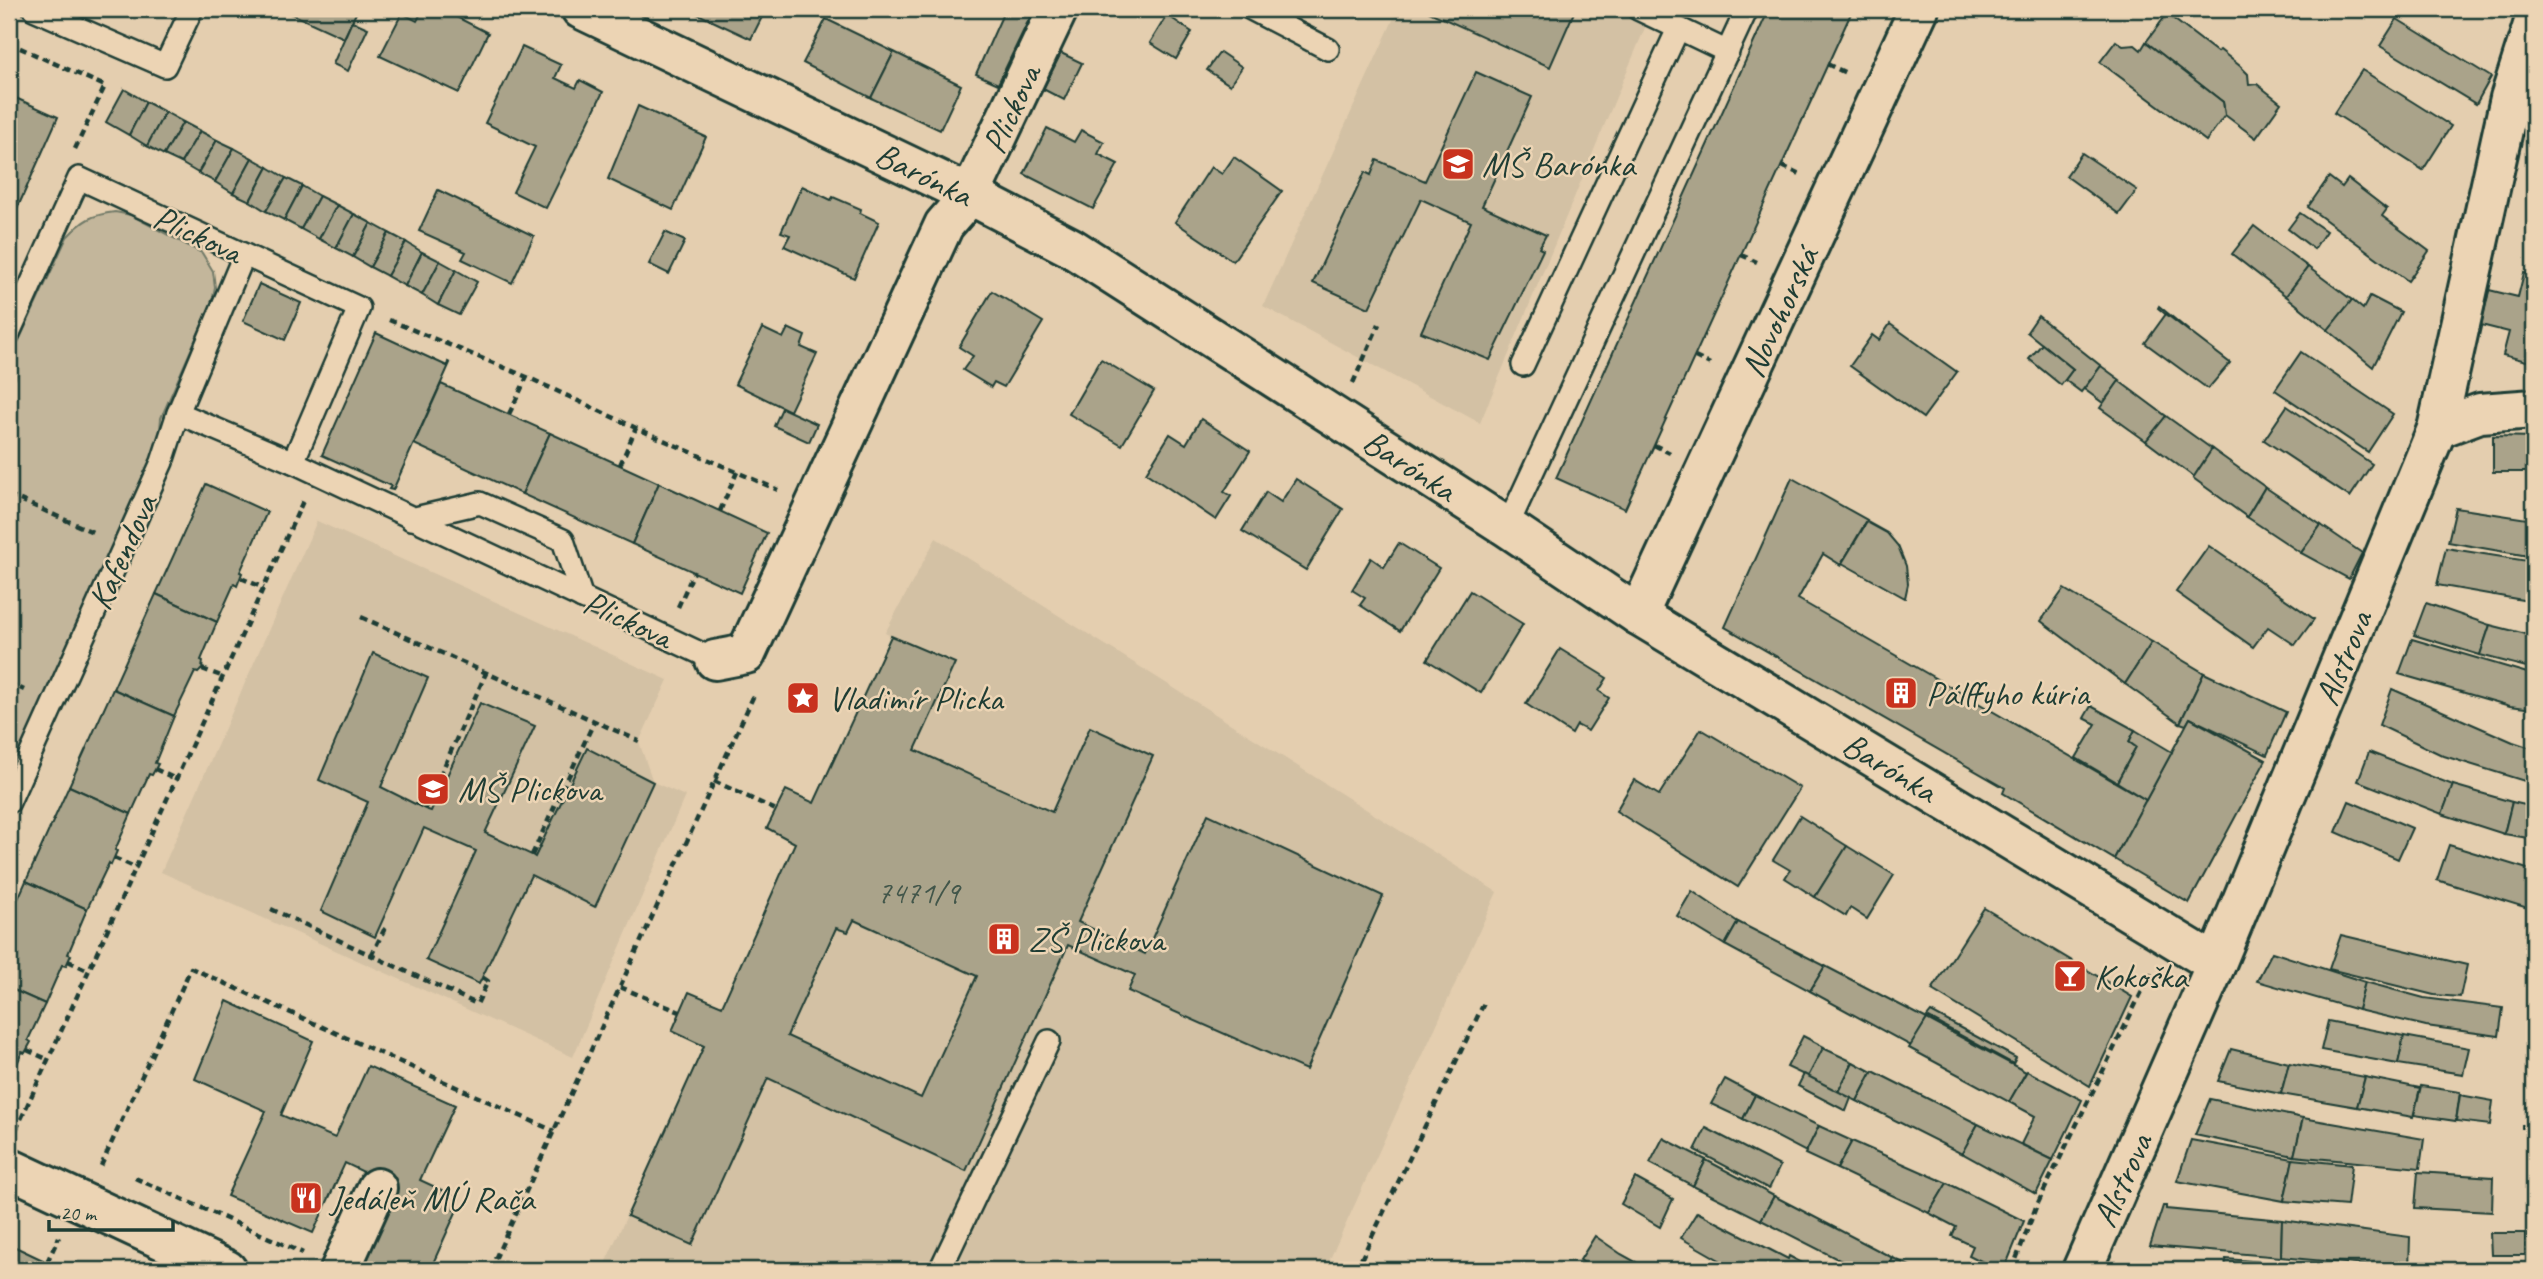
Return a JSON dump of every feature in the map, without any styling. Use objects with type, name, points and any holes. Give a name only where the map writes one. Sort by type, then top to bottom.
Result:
[{"type":"street","name":"Barónka","points":[[581,9],[970,195],[1070,247],[1507,527],[1638,615],[2216,964]]},
{"type":"street","name":"Plickova","points":[[715,660],[746,654],[944,225],[970,195],[1058,9]]},
{"type":"street","name":"Novohorská","points":[[1638,615],[1919,9]]},
{"type":"street","name":"Alstrova","points":[[2082,1270],[2216,964],[2438,429],[2510,98],[2534,22]]},
{"type":"street","points":[[2438,429],[2480,413],[2534,409]]},
{"type":"street","points":[[12,1151],[74,1217],[227,1270]]},
{"type":"street","points":[[325,1263],[377,1188]]},
{"type":"lane","points":[[34,9],[165,66],[192,9]]},
{"type":"lane","points":[[1251,9],[1328,49]]},
{"type":"lane","points":[[1638,9],[1674,20],[1728,52]]},
{"type":"lane","points":[[1507,527],[1747,9]]},
{"type":"lane","points":[[1523,365],[1674,20]]},
{"type":"lane","points":[[9,333],[74,169]]},
{"type":"lane","name":"Plickova","points":[[74,169],[244,255],[359,308]]},
{"type":"lane","name":"Kafendova","points":[[9,803],[162,462],[178,413],[244,255]]},
{"type":"lane","points":[[178,413],[293,462],[359,308]]},
{"type":"lane","name":"Plickova","points":[[293,462],[715,660]]},
{"type":"lane","points":[[411,519],[480,503],[564,540],[582,598]]},
{"type":"lane","points":[[940,1270],[1049,1041]]},
{"type":"path","points":[[9,43],[105,86],[74,169]]},
{"type":"path","points":[[359,308],[527,377],[814,506]]},
{"type":"path","points":[[1348,393],[1379,324]]},
{"type":"path","points":[[509,414],[527,377]]},
{"type":"path","points":[[620,465],[636,428]]},
{"type":"path","points":[[720,511],[737,472]]},
{"type":"path","points":[[9,495],[125,545]]},
{"type":"path","points":[[12,1151],[48,1060],[303,501]]},
{"type":"path","points":[[240,578],[264,588]]},
{"type":"path","points":[[360,617],[639,741]]},
{"type":"path","points":[[202,669],[224,677]]},
{"type":"path","points":[[425,808],[486,673]]},
{"type":"path","points":[[490,1270],[755,692]]},
{"type":"path","points":[[532,855],[594,722]]},
{"type":"path","points":[[155,769],[177,780]]},
{"type":"path","points":[[715,781],[776,810]]},
{"type":"path","points":[[114,858],[137,868]]},
{"type":"path","points":[[271,909],[477,1004],[488,981],[482,977]]},
{"type":"path","points":[[372,956],[384,930],[381,928]]},
{"type":"path","points":[[68,961],[90,971]]},
{"type":"path","points":[[2012,1270],[2036,1207],[2155,965]]},
{"type":"path","points":[[47,1262],[103,1164],[191,968],[554,1131]]},
{"type":"path","points":[[620,987],[680,1012]]},
{"type":"path","points":[[1356,1270],[1485,1002]]},
{"type":"path","points":[[27,1050],[48,1060]]},
{"type":"path","points":[[103,1164],[115,1169]]},
{"type":"path","points":[[127,1175],[325,1263]]},
{"type":"shaded area","name":"MŠ Barónka","points":[[1398,9],[1615,9],[1647,23],[1480,423],[1263,306]]},
{"type":"shaded area","points":[[115,212],[131,215],[202,253],[213,271],[215,287],[212,302],[161,418],[159,442],[151,461],[9,776],[9,394],[17,375],[9,371],[9,362],[67,237],[88,219]]},
{"type":"shaded area","name":"MŠ Plickova","points":[[317,521],[668,680],[639,742],[653,782],[685,796],[573,1057],[161,872]]},
{"type":"shaded area","points":[[936,538],[1497,892],[1325,1270],[602,1270],[891,636],[885,633]]},
{"type":"building","points":[[358,9],[344,38],[285,11]]},
{"type":"building","points":[[423,9],[441,9],[488,33],[459,93],[380,56],[402,13],[417,21]]},
{"type":"building","points":[[687,9],[766,9],[751,39]]},
{"type":"building","points":[[1005,9],[1034,9],[998,84],[976,74]]},
{"type":"building","points":[[1430,9],[1575,10],[1550,67],[1429,12]]},
{"type":"building","points":[[1769,9],[1853,9],[1625,509],[1556,478]]},
{"type":"building","points":[[2167,14],[2240,66],[2248,74],[2249,85],[2257,84],[2281,103],[2256,138],[2225,115],[2223,102],[2146,42]]},
{"type":"building","points":[[1167,15],[1192,32],[1176,59],[1150,43]]},
{"type":"building","points":[[826,19],[894,52],[871,98],[803,63]]},
{"type":"building","points":[[2397,19],[2491,77],[2476,104],[2380,46]]},
{"type":"building","points":[[352,21],[368,28],[348,71],[333,64]]},
{"type":"building","points":[[2116,41],[2123,46],[2135,45],[2141,50],[2146,42],[2223,102],[2225,115],[2206,141],[2100,62]]},
{"type":"building","points":[[522,47],[561,65],[555,78],[576,88],[580,80],[603,92],[546,208],[513,192],[535,147],[485,123]]},
{"type":"building","points":[[894,52],[961,85],[940,130],[871,98]]},
{"type":"building","points":[[1220,52],[1242,67],[1230,85],[1207,70]]},
{"type":"building","points":[[1061,53],[1082,63],[1064,100],[1043,89]]},
{"type":"building","points":[[2362,70],[2451,126],[2423,170],[2334,113]]},
{"type":"building","points":[[1476,72],[1532,97],[1482,206],[1546,235],[1539,248],[1543,250],[1490,360],[1421,332],[1471,222],[1421,199],[1369,308],[1313,283],[1365,172],[1371,175],[1377,160],[1425,181]]},
{"type":"building","points":[[124,89],[146,102],[129,135],[106,122]]},
{"type":"building","points":[[9,95],[58,117],[9,227]]},
{"type":"building","points":[[146,102],[165,112],[147,146],[129,135]]},
{"type":"building","points":[[638,106],[706,137],[673,210],[608,179]]},
{"type":"building","points":[[165,112],[183,122],[164,155],[147,146]]},
{"type":"building","points":[[183,122],[200,131],[181,163],[164,155]]},
{"type":"building","points":[[1047,128],[1074,142],[1081,130],[1104,142],[1098,154],[1118,164],[1093,209],[1024,174]]},
{"type":"building","points":[[200,131],[217,140],[198,173],[181,163]]},
{"type":"building","points":[[217,140],[234,148],[215,182],[198,173]]},
{"type":"building","points":[[234,148],[252,158],[233,193],[215,182]]},
{"type":"building","points":[[2082,153],[2137,190],[2119,214],[2066,176]]},
{"type":"building","points":[[1234,157],[1282,191],[1233,261],[1175,222],[1211,167],[1222,174]]},
{"type":"building","points":[[252,158],[268,167],[250,201],[233,193]]},
{"type":"building","points":[[268,167],[286,178],[266,211],[250,201]]},
{"type":"building","points":[[2329,177],[2342,187],[2348,179],[2387,209],[2382,216],[2429,251],[2408,281],[2308,207]]},
{"type":"building","points":[[286,178],[302,186],[284,220],[266,211]]},
{"type":"building","points":[[302,186],[319,196],[301,229],[284,220]]},
{"type":"building","points":[[802,186],[831,200],[833,197],[861,209],[860,213],[879,222],[854,278],[784,246],[790,235],[781,232]]},
{"type":"building","points":[[438,190],[534,236],[512,283],[462,259],[466,252],[419,231]]},
{"type":"building","points":[[319,196],[337,205],[319,239],[301,229]]},
{"type":"building","points":[[337,205],[354,214],[336,248],[319,239]]},
{"type":"building","points":[[2300,213],[2326,231],[2314,249],[2288,229]]},
{"type":"building","points":[[354,214],[371,223],[353,257],[336,248]]},
{"type":"building","points":[[371,223],[389,233],[370,267],[353,257]]},
{"type":"building","points":[[2254,226],[2308,267],[2286,296],[2232,254]]},
{"type":"building","points":[[665,232],[685,241],[669,274],[649,264]]},
{"type":"building","points":[[389,233],[406,242],[387,276],[370,267]]},
{"type":"building","points":[[406,242],[422,252],[405,286],[387,276]]},
{"type":"building","points":[[422,252],[440,261],[422,295],[405,286]]},
{"type":"building","points":[[440,261],[456,270],[438,305],[422,295]]},
{"type":"building","points":[[2308,267],[2352,300],[2328,330],[2286,296]]},
{"type":"building","points":[[456,270],[477,282],[459,315],[438,305]]},
{"type":"building","points":[[2524,273],[2534,275],[2534,363],[2503,355],[2509,332],[2481,325],[2489,290],[2518,297]]},
{"type":"building","points":[[259,284],[301,303],[285,340],[243,321]]},
{"type":"building","points":[[992,291],[1043,322],[1004,387],[994,382],[991,387],[963,370],[973,356],[959,347]]},
{"type":"building","points":[[2370,296],[2401,312],[2373,367],[2328,330],[2352,300],[2363,309]]},
{"type":"building","points":[[2159,306],[2188,330],[2187,332],[2158,308]]},
{"type":"building","points":[[2166,314],[2230,363],[2208,389],[2145,343]]},
{"type":"building","points":[[2038,316],[2101,366],[2081,392],[2065,380],[2073,369],[2027,332]]},
{"type":"building","points":[[1890,324],[1957,372],[1923,418],[1850,366],[1872,335],[1879,340]]},
{"type":"building","points":[[762,328],[783,338],[788,328],[805,336],[801,347],[817,354],[790,411],[735,384]]},
{"type":"building","points":[[376,333],[447,366],[448,362],[450,363],[393,490],[389,489],[391,486],[322,455]]},
{"type":"building","points":[[2042,344],[2073,369],[2061,385],[2029,359]]},
{"type":"building","points":[[2301,352],[2393,414],[2368,452],[2275,390]]},
{"type":"building","points":[[1101,359],[1154,391],[1122,445],[1069,414]]},
{"type":"building","points":[[2101,366],[2120,380],[2103,403],[2084,389]]},
{"type":"building","points":[[2119,381],[2166,416],[2146,441],[2100,408]]},
{"type":"building","points":[[441,384],[550,433],[522,494],[414,444]]},
{"type":"building","points":[[2287,406],[2372,464],[2350,497],[2264,440]]},
{"type":"building","points":[[782,408],[817,424],[809,442],[774,426]]},
{"type":"building","points":[[2166,416],[2212,449],[2194,477],[2146,441]]},
{"type":"building","points":[[1201,419],[1250,451],[1224,492],[1231,496],[1216,520],[1146,473],[1170,434],[1186,444]]},
{"type":"building","points":[[550,433],[659,483],[632,544],[522,494]]},
{"type":"building","points":[[2493,436],[2534,437],[2534,472],[2493,472]]},
{"type":"building","points":[[2212,449],[2265,487],[2247,517],[2193,478]]},
{"type":"building","name":"Pálffyho kúria","points":[[1792,478],[1867,520],[1841,565],[1823,554],[1798,599],[2146,800],[2114,859],[2003,793],[2005,788],[1725,627]]},
{"type":"building","points":[[1296,479],[1343,509],[1306,570],[1242,531],[1266,492],[1281,502]]},
{"type":"building","points":[[659,483],[767,533],[740,593],[632,544]]},
{"type":"building","points":[[206,484],[267,512],[240,572],[242,573],[237,586],[234,584],[217,622],[156,594]]},
{"type":"building","points":[[2265,487],[2321,525],[2301,553],[2247,517]]},
{"type":"building","points":[[2456,508],[2534,520],[2534,557],[2448,542]]},
{"type":"building","points":[[1867,522],[1887,533],[1898,546],[1906,566],[1908,584],[1905,598],[1842,563]]},
{"type":"building","points":[[2321,525],[2362,553],[2349,579],[2301,553]]},
{"type":"building","points":[[1399,543],[1439,568],[1400,631],[1360,605],[1365,598],[1352,590],[1371,558],[1384,567]]},
{"type":"building","points":[[2209,546],[2314,619],[2295,645],[2268,627],[2253,647],[2176,592]]},
{"type":"building","points":[[2446,548],[2534,562],[2534,602],[2437,585]]},
{"type":"building","points":[[2064,589],[2152,642],[2125,684],[2041,621]]},
{"type":"building","points":[[1470,591],[1523,624],[1481,693],[1427,660]]},
{"type":"building","points":[[156,594],[217,622],[201,660],[202,669],[198,673],[195,672],[174,716],[113,689]]},
{"type":"building","points":[[2426,603],[2490,625],[2480,655],[2414,635]]},
{"type":"building","points":[[2490,625],[2534,636],[2534,669],[2480,655]]},
{"type":"building","name":"ZŠ Plickova","points":[[891,636],[955,663],[915,750],[1052,812],[1090,727],[1153,756],[1078,922],[1145,954],[1208,814],[1383,896],[1306,1070],[1128,991],[1135,975],[1068,945],[966,1171],[768,1078],[692,1245],[627,1216],[704,1046],[672,1031],[689,992],[722,1006],[795,843],[767,828],[786,790],[814,803]],"holes":[[[854,920],[977,976],[921,1098],[787,1036],[836,928],[848,932]]]},
{"type":"building","points":[[2412,639],[2534,675],[2534,709],[2510,706],[2399,674]]},
{"type":"building","points":[[2152,642],[2204,673],[2180,723],[2125,684]]},
{"type":"building","points":[[1560,649],[1607,678],[1599,691],[1609,698],[1588,731],[1577,725],[1572,734],[1526,704]]},
{"type":"building","points":[[373,653],[428,678],[381,787],[425,809],[431,811],[480,703],[535,726],[485,833],[535,857],[587,748],[653,782],[595,907],[531,875],[479,984],[426,960],[476,851],[424,828],[375,937],[321,911],[368,802],[319,780]]},
{"type":"building","points":[[2204,673],[2286,712],[2267,755],[2190,718],[2186,725],[2180,723]]},
{"type":"building","points":[[113,689],[174,716],[155,763],[158,764],[152,775],[149,774],[131,814],[69,786]]},
{"type":"building","points":[[2392,689],[2534,749],[2534,784],[2444,756],[2379,725]]},
{"type":"building","points":[[2091,706],[2135,730],[2129,742],[2136,747],[2117,782],[2076,758],[2096,724],[2084,718]]},
{"type":"building","points":[[2190,718],[2266,760],[2189,903],[2114,859]]},
{"type":"building","points":[[1701,729],[1800,788],[1738,887],[1616,811],[1634,780],[1659,795]]},
{"type":"building","points":[[2135,730],[2172,752],[2146,800],[2117,782],[2136,747],[2129,742]]},
{"type":"building","points":[[2369,752],[2453,785],[2442,814],[2358,781]]},
{"type":"building","points":[[2453,785],[2512,802],[2504,834],[2442,814]]},
{"type":"building","points":[[69,786],[131,814],[111,865],[109,863],[87,909],[26,881]]},
{"type":"building","points":[[2349,801],[2412,828],[2398,859],[2336,832]]},
{"type":"building","points":[[2512,802],[2534,807],[2534,839],[2504,834]]},
{"type":"building","points":[[1800,816],[1847,846],[1815,897],[1785,878],[1790,870],[1773,860]]},
{"type":"building","points":[[2449,845],[2534,871],[2534,910],[2437,880]]},
{"type":"building","points":[[1847,846],[1894,875],[1867,919],[1850,908],[1846,916],[1815,897]]},
{"type":"building","points":[[26,881],[87,909],[68,954],[71,955],[66,966],[62,965],[45,1004],[9,988],[9,919]]},
{"type":"building","points":[[1692,891],[1738,922],[1725,945],[1677,916]]},
{"type":"building","points":[[1984,908],[2132,997],[2090,1086],[1932,990]]},
{"type":"building","points":[[1738,922],[1825,966],[1810,991],[1725,945]]},
{"type":"building","points":[[2341,935],[2467,965],[2460,997],[2434,995],[2329,969]]},
{"type":"building","points":[[2272,952],[2365,982],[2358,1010],[2257,981]]},
{"type":"building","points":[[1825,966],[1927,1019],[1911,1046],[1810,991]]},
{"type":"building","points":[[2365,982],[2424,998],[2503,1008],[2499,1036],[2426,1026],[2358,1010]]},
{"type":"building","points":[[9,988],[45,1004],[28,1040],[31,1042],[25,1053],[22,1052],[9,1083]]},
{"type":"building","points":[[227,1001],[313,1041],[281,1115],[335,1138],[368,1066],[455,1105],[420,1180],[459,1198],[454,1210],[457,1210],[430,1270],[360,1270],[397,1188],[345,1163],[313,1233],[227,1196],[266,1111],[195,1079]]},
{"type":"building","points":[[1931,1012],[2016,1058],[2013,1064],[1927,1017]]},
{"type":"building","points":[[1927,1019],[2026,1072],[2009,1102],[1909,1048]]},
{"type":"building","points":[[2328,1021],[2404,1036],[2398,1064],[2321,1050]]},
{"type":"building","points":[[1803,1036],[1824,1047],[1808,1077],[1787,1067]]},
{"type":"building","points":[[2404,1036],[2469,1048],[2463,1074],[2398,1064]]},
{"type":"building","points":[[1823,1048],[1853,1062],[1838,1092],[1808,1077]]},
{"type":"building","points":[[2231,1049],[2289,1063],[2281,1094],[2218,1081]]},
{"type":"building","points":[[1853,1062],[1872,1072],[1857,1101],[1838,1092]]},
{"type":"building","points":[[2289,1063],[2365,1077],[2357,1107],[2281,1094]]},
{"type":"building","points":[[1873,1071],[1978,1124],[1962,1154],[1857,1101]]},
{"type":"building","points":[[2027,1071],[2082,1100],[2053,1160],[2021,1144],[2035,1116],[2009,1102]]},
{"type":"building","points":[[1804,1074],[1851,1098],[1846,1111],[1798,1086]]},
{"type":"building","points":[[2365,1077],[2420,1088],[2413,1117],[2357,1107]]},
{"type":"building","points":[[1725,1079],[1755,1095],[1743,1119],[1711,1104]]},
{"type":"building","points":[[2421,1086],[2460,1092],[2456,1121],[2414,1115]]},
{"type":"building","points":[[1755,1095],[1819,1126],[1806,1152],[1743,1119]]},
{"type":"building","points":[[2460,1095],[2493,1101],[2490,1125],[2456,1121]]},
{"type":"building","points":[[2210,1099],[2303,1118],[2294,1156],[2195,1135]]},
{"type":"building","points":[[2528,1117],[2534,1117],[2534,1128],[2522,1128],[2522,1125],[2526,1125]]},
{"type":"building","points":[[2303,1118],[2424,1139],[2420,1168],[2294,1156]]},
{"type":"building","points":[[1978,1124],[2053,1160],[2036,1194],[1962,1153]]},
{"type":"building","points":[[1819,1126],[1852,1141],[1837,1169],[1805,1154]]},
{"type":"building","points":[[1706,1128],[1780,1166],[1769,1189],[1695,1150]]},
{"type":"building","points":[[1663,1138],[1706,1160],[1693,1186],[1650,1163]]},
{"type":"building","points":[[2191,1140],[2293,1159],[2284,1201],[2177,1181]]},
{"type":"building","points":[[1852,1141],[1947,1183],[1929,1213],[1837,1169]]},
{"type":"building","points":[[2293,1159],[2352,1165],[2347,1206],[2284,1201]]},
{"type":"building","points":[[1706,1160],[1774,1196],[1761,1220],[1693,1186]]},
{"type":"building","points":[[2418,1172],[2493,1177],[2492,1212],[2415,1208]]},
{"type":"building","points":[[1635,1178],[1673,1199],[1660,1227],[1621,1204]]},
{"type":"building","points":[[1947,1183],[2024,1221],[2004,1270],[1969,1255],[1973,1246],[1952,1236],[1956,1227],[1929,1213]]},
{"type":"building","points":[[1774,1196],[1893,1258],[1887,1270],[1859,1270],[1761,1220]]},
{"type":"building","points":[[2163,1206],[2166,1206],[2166,1209],[2282,1220],[2281,1257],[2150,1246]]},
{"type":"building","points":[[1697,1212],[1815,1270],[1737,1270],[1681,1238]]},
{"type":"building","points":[[2282,1220],[2410,1237],[2409,1269],[2281,1257]]},
{"type":"building","points":[[2490,1233],[2525,1233],[2525,1255],[2491,1255]]},
{"type":"building","points":[[1595,1236],[1650,1270],[1595,1270],[1580,1260]]},
{"type":"building","points":[[9,1244],[47,1262],[66,1270],[9,1270]]},
{"type":"building","points":[[1893,1258],[1918,1270],[1887,1270]]},
{"type":"building","points":[[2226,1259],[2326,1267],[2325,1270],[2225,1270]]},
{"type":"place","name":"MŠ Barónka","points":[[1458,164]]},
{"type":"place","name":"Pálffyho kúria","points":[[1901,693]]},
{"type":"place","name":"Vladimír Plicka","points":[[803,698]]},
{"type":"place","name":"MŠ Plickova","points":[[433,789]]},
{"type":"place","name":"ZŠ Plickova","points":[[1004,939]]},
{"type":"place","name":"Kokoška","points":[[2070,976]]},
{"type":"place","name":"Jedáleň MÚ Rača","points":[[306,1198]]}]
